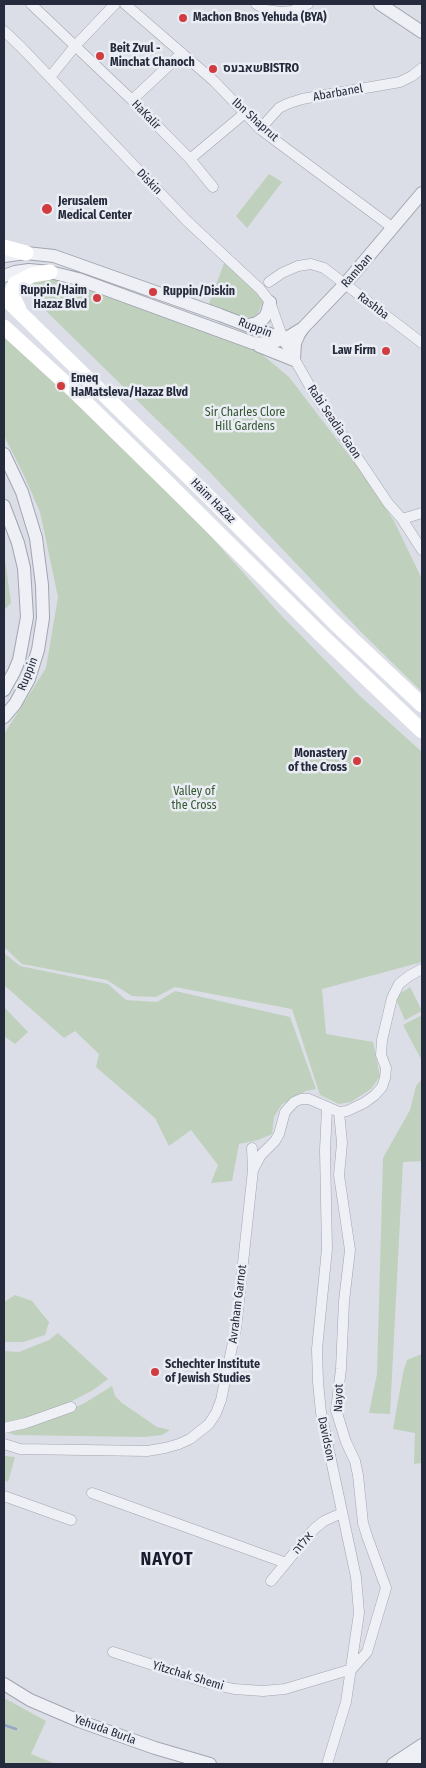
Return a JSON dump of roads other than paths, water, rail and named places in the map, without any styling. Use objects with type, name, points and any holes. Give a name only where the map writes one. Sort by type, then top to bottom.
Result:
[{"type":"main road","points":[[4,247],[26,253]]},
{"type":"main road","points":[[26,318],[12,298],[12,288],[25,277],[50,272]]},
{"type":"main road","name":"Haim HaZaz","points":[[4,298],[201,488],[337,625],[422,705]]},
{"type":"main road","name":"Haim HaZaz","points":[[4,326],[73,390],[318,634],[422,730]]},
{"type":"street","name":"HaKalir","points":[[31,4],[132,100],[190,159],[213,187]]},
{"type":"street","points":[[50,77],[115,4]]},
{"type":"street","name":"Ibn Shaprut","points":[[125,4],[214,81],[260,128],[392,228]]},
{"type":"street","points":[[256,4],[266,10],[281,12],[292,11],[308,4]]},
{"type":"street","points":[[380,4],[422,32]]},
{"type":"street","name":"Diskin","points":[[4,31],[187,221],[250,278],[270,302],[283,339]]},
{"type":"street","points":[[132,100],[182,53]]},
{"type":"street","name":"Abarbanel","points":[[260,128],[279,108],[287,104],[302,99],[400,82],[422,68]]},
{"type":"street","points":[[190,159],[245,113]]},
{"type":"street","name":"Ramban","points":[[283,339],[303,328],[346,284],[422,192]]},
{"type":"street","name":"Ruppin","points":[[4,256],[26,253],[62,258],[283,339]]},
{"type":"street","name":"Rashba","points":[[269,282],[282,272],[298,266],[311,264],[324,268],[422,343]]},
{"type":"street","name":"Ruppin","points":[[4,276],[29,270],[78,278],[253,343],[269,344],[283,339]]},
{"type":"street","points":[[248,325],[257,323],[264,318],[270,302]]},
{"type":"street","points":[[253,343],[294,360],[295,343],[303,328]]},
{"type":"street","name":"Rabi Seadia Gaon","points":[[283,339],[294,360],[388,503],[402,519],[422,550]]},
{"type":"street","name":"Ruppin","points":[[4,454],[22,492],[36,538],[42,584],[43,618],[38,650],[29,679],[15,704],[4,717]]},
{"type":"street","name":"Ruppin","points":[[4,506],[18,543],[24,568],[27,617],[19,660],[4,690]]},
{"type":"street","points":[[402,519],[422,513]]},
{"type":"street","points":[[253,1170],[262,1155],[275,1141],[285,1112],[294,1102],[301,1099],[309,1099],[339,1112],[347,1111],[364,1103],[382,1087],[386,1068],[381,1055],[382,1040],[392,998],[399,984],[422,969]]},
{"type":"street","name":"Davidson","points":[[327,1108],[325,1150],[327,1249],[317,1349],[318,1382],[321,1412],[356,1576],[359,1613],[346,1702],[327,1764]]},
{"type":"street","name":"Nayot","points":[[339,1112],[342,1142],[339,1175],[350,1250],[344,1301],[341,1370],[336,1410],[346,1442],[355,1461],[363,1523],[386,1588],[367,1652],[352,1669]]},
{"type":"street","name":"Avraham Garnot","points":[[4,1445],[20,1449],[147,1451],[179,1444],[190,1439],[209,1424],[221,1400],[234,1343],[253,1170],[252,1148]]},
{"type":"street","points":[[4,1428],[26,1423],[71,1407]]},
{"type":"street","points":[[92,1493],[286,1563]]},
{"type":"street","points":[[4,1496],[71,1520]]},
{"type":"street","name":"אלזה","points":[[271,1581],[314,1529],[324,1521],[342,1513]]},
{"type":"street","name":"Yitzchak Shemi","points":[[114,1652],[208,1683],[234,1689],[263,1691],[285,1689],[352,1669]]},
{"type":"street","name":"Yehuda Burla","points":[[4,1684],[30,1700],[80,1721],[154,1748],[210,1764]]},
{"type":"street","points":[[393,1764],[422,1745]]},
{"type":"street","points":[[412,1764],[422,1759]]},
{"type":"waterway","points":[[4,1725],[16,1729]]},
{"type":"place","name":"Machon Bnos Yehuda (BYA)","points":[[183,18]]},
{"type":"place","name":"Beit Zvul - Minchat Chanoch","points":[[100,56]]},
{"type":"place","name":"שאבעסBISTRO","points":[[213,69]]},
{"type":"place","name":"Jerusalem Medical Center","points":[[47,209]]},
{"type":"place","name":"Ruppin/Diskin","points":[[153,292]]},
{"type":"place","name":"Ruppin/Haim Hazaz Blvd","points":[[97,298]]},
{"type":"place","name":"Law Firm","points":[[386,351]]},
{"type":"place","name":"Emeq HaMatsleva/Hazaz Blvd","points":[[61,386]]},
{"type":"place","name":"Monastery of the Cross","points":[[357,761]]},
{"type":"place","name":"Schechter Institute of Jewish Studies","points":[[155,1372]]},
{"type":"district","name":"NAYOT","points":[[167,1560]]},
{"type":"park label","name":"Sir Charles Clore Hill Gardens","points":[[245,420]]},
{"type":"park label","name":"Valley of the Cross","points":[[194,799]]}]
